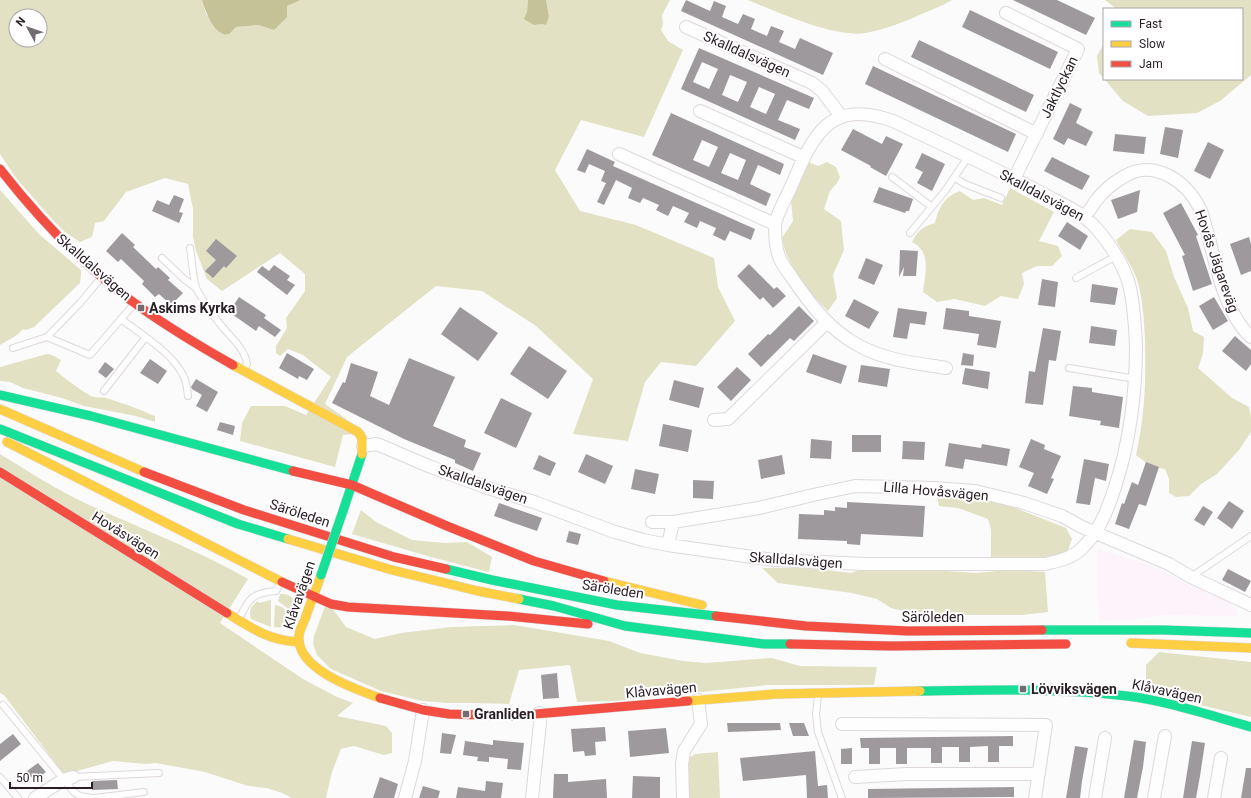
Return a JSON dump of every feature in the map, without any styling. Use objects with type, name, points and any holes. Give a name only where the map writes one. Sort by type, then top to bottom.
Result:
[{"type":"main road","name":"Skalldalsvägen","points":[[0,170],[24,200],[58,237],[135,303],[168,326],[244,370],[358,432],[362,438],[363,446]]},
{"type":"main road","points":[[0,395],[91,416],[300,473],[352,485],[447,526],[534,561],[588,577],[715,608],[735,619]]},
{"type":"main road","name":"Säröleden","points":[[0,410],[143,472],[274,520],[394,557],[492,580],[588,600],[652,610],[806,626],[908,631],[1164,630],[1251,633]]},
{"type":"main road","name":"Säröleden","points":[[0,429],[238,524],[392,570],[478,591],[554,606],[625,626],[764,644],[891,646],[1079,644]]},
{"type":"main road","points":[[0,438],[74,478],[313,597],[331,604],[348,607],[507,616],[578,624],[625,626]]},
{"type":"main road","name":"Klåvavägen","points":[[363,446],[362,456],[301,628],[299,642],[303,654],[309,662],[329,676],[379,698],[422,710],[449,714],[512,716],[776,694],[818,695],[842,693],[1023,689],[1128,696],[1182,707],[1251,727]]},
{"type":"main road","name":"Hovåsvägen","points":[[0,472],[238,620],[270,638],[299,642]]},
{"type":"main road","points":[[1118,643],[1150,643],[1251,648]]},
{"type":"street","name":"Jaktlyckan","points":[[1006,13],[1078,49],[1014,179]]},
{"type":"street","name":"Skalldalsvägen","points":[[363,446],[377,444],[431,467],[488,488],[534,502],[615,532],[643,540],[774,560],[866,564],[1045,564],[1068,559],[1085,545],[1096,532],[1107,511],[1121,468],[1130,428],[1136,379],[1135,323],[1128,283],[1116,256],[1096,228],[1084,216],[1014,179],[893,121],[878,116],[862,114],[841,116],[822,91],[812,83],[686,27]]},
{"type":"street","name":"Jaktlyckan","points":[[885,59],[1037,134]]},
{"type":"street","points":[[700,111],[803,157]]},
{"type":"street","points":[[841,116],[822,130],[803,157],[775,224],[780,258],[813,307],[827,322],[855,344],[883,357],[946,368]]},
{"type":"street","points":[[619,154],[775,224]]},
{"type":"street","name":"Hovås Jägareväg","points":[[1084,216],[1111,186],[1126,175],[1138,170],[1158,171],[1175,178],[1195,198],[1202,212],[1217,270],[1230,306],[1246,333],[1251,337]]},
{"type":"street","points":[[714,420],[728,419],[827,322]]},
{"type":"street","name":"Lilla Hovåsvägen","points":[[652,522],[673,522],[759,508],[855,486],[975,491],[1017,501],[1062,516],[1169,564],[1191,577],[1251,605]]},
{"type":"street","points":[[668,545],[673,522]]},
{"type":"street","points":[[683,798],[682,764],[684,750],[701,724],[698,700]]},
{"type":"street","points":[[405,798],[415,761],[422,710]]},
{"type":"street","points":[[532,798],[539,734],[539,713]]},
{"type":"street","points":[[842,724],[1046,725],[1035,798]]},
{"type":"street","points":[[1154,798],[1164,736]]},
{"type":"street","points":[[1095,798],[1105,738]]},
{"type":"street","points":[[1214,798],[1221,758]]},
{"type":"street","points":[[855,777],[907,774],[1039,774]]},
{"type":"street","points":[[35,798],[68,779]]},
{"type":"lane","points":[[910,233],[955,178],[968,157]]},
{"type":"lane","points":[[892,177],[932,207]]},
{"type":"lane","points":[[955,178],[965,184],[1001,198]]},
{"type":"lane","points":[[190,248],[196,288]]},
{"type":"lane","points":[[1076,278],[1116,256]]},
{"type":"lane","points":[[162,258],[196,288],[220,324],[233,338],[247,364],[244,370]]},
{"type":"lane","points":[[13,348],[48,337],[80,303],[102,276]]},
{"type":"lane","points":[[48,337],[90,355],[135,303]]},
{"type":"lane","points":[[121,319],[145,338],[158,346],[178,367],[185,379],[188,396]]},
{"type":"lane","points":[[104,391],[145,338]]},
{"type":"lane","points":[[1069,368],[1136,379]]},
{"type":"lane","points":[[1191,577],[1251,536]]},
{"type":"lane","points":[[238,620],[252,597],[262,592],[276,591],[281,581]]},
{"type":"lane","points":[[818,695],[816,714],[818,732],[842,798]]},
{"type":"lane","points":[[3,705],[68,779],[74,792],[80,796],[93,798],[144,792]]},
{"type":"lane","points":[[68,779],[159,773]]},
{"type":"lane","points":[[0,777],[18,798]]},
{"type":"shaded area","points":[[202,0],[301,0],[287,6],[287,17],[274,30],[258,25],[236,27],[229,34],[223,34],[219,32],[212,24]]},
{"type":"shaded area","points":[[528,0],[546,0],[549,16],[546,25],[534,25],[524,19],[527,12]]},
{"type":"shaded area","points":[[1098,549],[1150,565],[1226,600],[1235,607],[1239,616],[1162,615],[1131,620],[1099,621],[1097,575]]},
{"type":"green space","points":[[0,0],[202,0],[206,14],[210,19],[236,27],[258,25],[274,30],[287,6],[301,0],[528,0],[527,12],[534,25],[543,24],[549,16],[546,0],[670,0],[662,15],[663,24],[661,30],[668,41],[683,50],[644,137],[581,120],[555,170],[580,211],[636,225],[714,258],[718,287],[735,321],[696,366],[661,362],[645,382],[628,441],[573,434],[593,379],[536,326],[482,291],[436,286],[347,357],[325,404],[366,433],[343,435],[335,467],[240,441],[242,423],[251,406],[285,406],[306,415],[331,377],[303,355],[288,349],[280,356],[276,353],[276,346],[287,328],[286,318],[305,291],[305,274],[280,253],[222,291],[207,279],[196,251],[193,236],[193,209],[188,184],[165,178],[126,192],[104,221],[95,223],[92,237],[80,242],[65,232],[51,218],[16,178],[0,154]]},
{"type":"green space","points":[[748,0],[952,0],[895,25],[875,31],[852,34],[838,32],[806,23]]},
{"type":"green space","points":[[1105,0],[1251,0],[1251,75],[1220,101],[1197,113],[1148,116],[1123,101],[1105,80],[1243,80],[1243,8],[1116,8]]},
{"type":"green space","points":[[1103,45],[1103,78],[1099,73],[1097,56]]},
{"type":"green space","points":[[805,161],[818,166],[827,162],[836,167],[840,177],[830,191],[824,209],[841,221],[844,250],[833,275],[837,298],[828,311],[806,287],[793,269],[788,259],[782,238],[793,221],[791,201]]},
{"type":"green space","points":[[1010,188],[1054,212],[1039,241],[1058,246],[1062,256],[1052,266],[1037,266],[1022,273],[1024,284],[1018,299],[1001,296],[985,306],[955,299],[937,302],[923,292],[926,264],[925,257],[922,252],[918,246],[912,242],[916,235],[924,227],[935,223],[940,207],[954,193],[960,191],[973,200],[984,198],[1002,205]]},
{"type":"green space","points":[[0,190],[39,234],[81,270],[81,275],[80,283],[34,327],[26,330],[23,329],[17,335],[0,345]]},
{"type":"green space","points":[[1130,229],[1152,232],[1166,251],[1174,277],[1188,308],[1193,331],[1204,337],[1203,354],[1198,368],[1232,398],[1249,407],[1251,432],[1239,450],[1217,474],[1201,484],[1189,496],[1176,497],[1169,493],[1169,479],[1165,469],[1152,467],[1136,455],[1143,412],[1145,384],[1145,340],[1143,311],[1140,290],[1136,278],[1116,240]]},
{"type":"green space","points":[[47,354],[61,360],[56,371],[93,397],[107,398],[155,416],[155,422],[136,416],[84,406],[62,398],[23,388],[10,382],[0,381],[0,367]]},
{"type":"green space","points":[[0,454],[74,498],[188,548],[248,579],[220,623],[303,679],[337,697],[353,703],[337,716],[386,726],[392,733],[392,753],[384,755],[354,746],[341,749],[332,772],[326,798],[292,798],[267,788],[248,786],[205,772],[156,763],[146,764],[113,761],[77,771],[63,773],[4,695],[0,693]]},
{"type":"green space","points":[[963,495],[1003,503],[1066,528],[1072,539],[1068,550],[1063,554],[1037,558],[991,557],[991,530],[988,519],[958,508],[939,506],[937,496]]},
{"type":"green space","points":[[361,510],[376,522],[412,540],[445,543],[467,542],[492,557],[489,572],[352,534]]},
{"type":"green space","points":[[762,568],[809,568],[850,573],[864,569],[904,568],[975,573],[1010,570],[1045,572],[1048,612],[1021,615],[919,615],[891,608],[877,599],[852,593],[778,583]]},
{"type":"green space","points":[[280,594],[288,595],[293,598],[295,604],[294,613],[278,601]]},
{"type":"green space","points":[[271,600],[271,627],[251,619],[250,611],[258,601],[259,603]]},
{"type":"green space","points":[[327,601],[346,627],[375,639],[401,633],[451,627],[514,625],[609,641],[640,653],[683,661],[706,663],[772,658],[800,666],[877,667],[874,685],[768,685],[614,701],[577,702],[570,665],[519,670],[509,704],[422,701],[381,691],[331,669],[317,655],[313,644],[314,636]]},
{"type":"green space","points":[[275,605],[282,607],[293,617],[288,624],[283,627],[274,627]]},
{"type":"green space","points":[[1159,652],[1251,662],[1251,717],[1158,695],[1146,687],[1146,665]]},
{"type":"green space","points":[[718,752],[720,798],[686,798],[685,760],[695,754]]},
{"type":"building","points":[[686,0],[710,11],[714,1],[726,6],[722,17],[738,24],[743,14],[755,19],[751,29],[767,36],[771,26],[784,31],[779,42],[795,49],[800,38],[833,53],[823,75],[681,11]]},
{"type":"building","points":[[1013,0],[1057,0],[1095,18],[1086,35]]},
{"type":"building","points":[[970,10],[1058,52],[1050,69],[962,27]]},
{"type":"building","points":[[919,40],[1034,95],[1026,112],[911,57]]},
{"type":"building","points":[[699,48],[814,98],[809,109],[787,100],[778,120],[800,129],[795,140],[681,89]],"holes":[[[702,62],[718,69],[709,89],[693,82]],[[730,75],[747,82],[738,102],[722,95]],[[759,87],[775,94],[766,114],[750,107]]]},
{"type":"building","points":[[873,66],[1016,134],[1008,152],[865,84]]},
{"type":"building","points":[[1070,103],[1082,109],[1076,123],[1093,132],[1086,146],[1068,138],[1064,145],[1053,139]]},
{"type":"building","points":[[671,113],[784,164],[780,175],[758,165],[750,184],[771,194],[766,206],[652,155]],"holes":[[[702,140],[718,147],[709,167],[693,160]],[[730,153],[746,160],[738,180],[721,173]]]},
{"type":"building","points":[[1165,127],[1183,130],[1178,158],[1160,154]]},
{"type":"building","points":[[853,129],[882,144],[886,136],[903,144],[886,176],[841,150]]},
{"type":"building","points":[[1115,134],[1146,137],[1144,154],[1113,151]]},
{"type":"building","points":[[1208,142],[1224,150],[1210,179],[1194,171]]},
{"type":"building","points":[[587,149],[615,162],[613,166],[755,229],[751,240],[730,231],[725,241],[713,235],[716,228],[700,221],[697,228],[684,222],[689,213],[673,206],[668,216],[656,210],[659,205],[643,198],[640,203],[628,198],[632,188],[616,180],[604,205],[597,202],[606,183],[601,181],[605,171],[589,164],[585,173],[577,170]]},
{"type":"building","points":[[922,153],[945,164],[932,191],[917,183],[923,172],[915,168]]},
{"type":"building","points":[[1052,157],[1090,176],[1082,190],[1044,171]]},
{"type":"building","points":[[879,187],[913,199],[909,211],[906,211],[905,213],[873,202]]},
{"type":"building","points":[[1140,190],[1137,212],[1118,219],[1111,200]]},
{"type":"building","points":[[174,195],[184,199],[179,212],[183,213],[179,223],[152,211],[157,200],[169,205]]},
{"type":"building","points":[[1181,203],[1198,235],[1196,236],[1212,284],[1193,291],[1182,256],[1185,255],[1163,213]]},
{"type":"building","points":[[1067,222],[1088,236],[1080,250],[1058,236]]},
{"type":"building","points":[[122,233],[135,245],[133,247],[156,269],[158,267],[170,278],[168,280],[183,293],[171,305],[159,294],[155,297],[142,284],[144,281],[121,259],[118,262],[106,251]]},
{"type":"building","points":[[1249,237],[1251,244],[1251,271],[1241,275],[1230,244]]},
{"type":"building","points":[[216,239],[237,256],[226,268],[224,266],[213,278],[205,271],[216,260],[206,251]]},
{"type":"building","points":[[900,250],[918,251],[916,276],[903,276],[904,267],[899,277]]},
{"type":"building","points":[[866,258],[883,265],[874,285],[858,278]]},
{"type":"building","points":[[749,264],[774,289],[777,287],[786,296],[773,308],[763,297],[760,300],[737,276]]},
{"type":"building","points":[[274,265],[290,276],[287,280],[295,285],[287,295],[257,272],[262,266],[269,271]]},
{"type":"building","points":[[1042,279],[1058,282],[1055,307],[1038,305]]},
{"type":"building","points":[[1092,284],[1118,288],[1115,305],[1090,302]]},
{"type":"building","points":[[239,297],[266,315],[264,318],[281,330],[275,337],[259,326],[256,331],[229,312]]},
{"type":"building","points":[[1214,297],[1228,321],[1213,330],[1199,306]]},
{"type":"building","points":[[854,299],[879,312],[869,329],[845,316]]},
{"type":"building","points":[[799,306],[814,321],[794,341],[790,338],[761,367],[748,354],[768,334],[770,335]]},
{"type":"building","points":[[460,307],[498,333],[478,361],[441,334]]},
{"type":"building","points":[[898,308],[927,312],[925,325],[910,323],[907,339],[893,337]]},
{"type":"building","points":[[946,308],[969,311],[969,316],[1001,321],[996,348],[977,345],[979,334],[943,329]]},
{"type":"building","points":[[1091,326],[1117,330],[1115,346],[1089,343]]},
{"type":"building","points":[[1043,328],[1061,331],[1056,361],[1049,360],[1043,405],[1025,403],[1029,371],[1035,372]]},
{"type":"building","points":[[1235,336],[1251,350],[1251,364],[1246,371],[1222,351]]},
{"type":"building","points":[[529,346],[567,371],[548,399],[510,374]]},
{"type":"building","points":[[287,353],[314,369],[307,380],[299,376],[298,379],[279,368]]},
{"type":"building","points":[[963,353],[974,355],[973,366],[961,365]]},
{"type":"building","points":[[813,354],[847,366],[841,384],[806,372]]},
{"type":"building","points":[[409,358],[455,377],[433,426],[466,440],[464,447],[481,453],[473,471],[455,463],[455,460],[404,439],[332,403],[343,382],[345,383],[351,363],[378,372],[370,396],[389,405]]},
{"type":"building","points":[[150,359],[167,371],[158,384],[140,373]]},
{"type":"building","points":[[105,362],[114,369],[106,378],[98,372]]},
{"type":"building","points":[[861,365],[890,369],[887,387],[858,382]]},
{"type":"building","points":[[737,367],[751,380],[731,401],[717,387]]},
{"type":"building","points":[[965,368],[990,372],[988,389],[962,384]]},
{"type":"building","points":[[196,379],[218,392],[207,412],[196,406],[202,395],[191,387]]},
{"type":"building","points":[[674,380],[704,388],[699,408],[669,400]]},
{"type":"building","points":[[1073,386],[1092,388],[1092,392],[1123,397],[1119,428],[1100,425],[1101,421],[1069,416]]},
{"type":"building","points":[[501,398],[532,413],[516,448],[484,433]]},
{"type":"building","points":[[220,422],[235,426],[233,435],[217,430]]},
{"type":"building","points":[[663,424],[692,430],[688,452],[659,446]]},
{"type":"building","points":[[852,435],[881,435],[881,452],[852,452]]},
{"type":"building","points":[[811,439],[832,441],[831,459],[810,458]]},
{"type":"building","points":[[1031,439],[1045,445],[1044,449],[1061,456],[1051,478],[1054,479],[1047,494],[1028,486],[1034,473],[1019,467]]},
{"type":"building","points":[[903,441],[925,442],[924,460],[902,459]]},
{"type":"building","points":[[949,443],[981,448],[982,444],[1010,449],[1007,466],[965,459],[963,469],[945,466]]},
{"type":"building","points":[[586,454],[613,466],[605,484],[578,472]]},
{"type":"building","points":[[539,455],[556,463],[550,476],[533,469]]},
{"type":"building","points":[[782,455],[785,474],[761,479],[758,460]]},
{"type":"building","points":[[1084,459],[1109,464],[1106,481],[1095,478],[1090,505],[1076,503]]},
{"type":"building","points":[[1146,462],[1159,467],[1146,506],[1139,504],[1129,529],[1115,524],[1122,503],[1124,504],[1132,482],[1138,485]]},
{"type":"building","points":[[635,469],[659,474],[655,494],[631,489]]},
{"type":"building","points":[[693,480],[714,481],[713,499],[693,498]]},
{"type":"building","points":[[1229,501],[1244,511],[1232,529],[1217,518]]},
{"type":"building","points":[[847,502],[925,506],[923,537],[861,534],[860,545],[847,544],[847,541],[798,539],[799,514],[824,515],[824,510],[835,511],[835,507],[847,508]]},
{"type":"building","points":[[499,503],[542,518],[537,531],[494,516]]},
{"type":"building","points":[[1203,506],[1213,512],[1204,526],[1194,520]]},
{"type":"building","points":[[569,531],[581,534],[578,545],[566,542]]},
{"type":"building","points":[[1228,569],[1251,581],[1245,592],[1222,580]]},
{"type":"building","points":[[557,673],[559,698],[543,699],[541,675]]},
{"type":"building","points":[[727,723],[780,723],[781,730],[728,732]]},
{"type":"building","points":[[789,723],[804,723],[809,736],[793,736]]},
{"type":"building","points":[[605,727],[606,741],[595,742],[596,755],[585,756],[584,751],[573,752],[571,729]]},
{"type":"building","points":[[666,728],[669,753],[630,757],[628,731]]},
{"type":"building","points":[[442,733],[456,735],[451,754],[440,753]]},
{"type":"building","points":[[13,734],[21,744],[0,761],[0,744]]},
{"type":"building","points":[[1013,736],[1013,746],[999,746],[999,762],[988,762],[988,746],[970,747],[970,762],[959,762],[959,747],[942,747],[942,763],[931,763],[931,748],[907,748],[907,764],[896,764],[896,748],[880,748],[880,764],[869,764],[869,748],[861,748],[860,738]]},
{"type":"building","points":[[493,740],[524,743],[521,770],[507,769],[508,759],[489,757],[489,762],[477,761],[478,757],[463,755],[465,741],[493,745]]},
{"type":"building","points":[[1134,740],[1146,742],[1143,767],[1137,798],[1124,798]]},
{"type":"building","points":[[1192,741],[1205,743],[1200,776],[1196,798],[1183,798]]},
{"type":"building","points":[[1075,746],[1088,748],[1080,798],[1066,798]]},
{"type":"building","points":[[852,748],[852,764],[841,764],[841,749]]},
{"type":"building","points":[[815,751],[818,786],[827,785],[828,798],[807,798],[806,775],[743,781],[740,758]]},
{"type":"building","points":[[38,763],[46,772],[34,781],[27,771]]},
{"type":"building","points":[[1246,768],[1251,768],[1251,798],[1241,798]]},
{"type":"building","points":[[554,774],[568,774],[568,782],[606,779],[607,798],[553,798]]},
{"type":"building","points":[[633,776],[660,777],[660,798],[632,798]]},
{"type":"building","points":[[380,777],[398,784],[394,798],[373,798]]},
{"type":"building","points":[[117,780],[118,789],[92,790],[92,781]]},
{"type":"building","points":[[486,781],[503,783],[501,798],[456,798],[458,787],[485,791]]},
{"type":"building","points":[[423,786],[440,791],[438,798],[419,798]]},
{"type":"building","points":[[1014,787],[1014,797],[868,798],[868,789]]},
{"type":"traffic: fast","points":[[0,395],[91,416],[293,471]]},
{"type":"traffic: fast","points":[[0,429],[238,524],[288,539]]},
{"type":"traffic: fast","points":[[343,511],[362,454]]},
{"type":"traffic: fast","points":[[321,575],[343,511]]},
{"type":"traffic: fast","points":[[446,569],[492,580],[617,605],[716,616]]},
{"type":"traffic: fast","points":[[519,599],[554,606],[625,626],[764,644],[790,644]]},
{"type":"traffic: fast","points":[[1042,630],[1164,630],[1251,633]]},
{"type":"traffic: fast","points":[[920,691],[998,690],[1101,693],[1142,698],[1174,705],[1251,727]]},
{"type":"traffic: slow","points":[[233,365],[358,432],[362,438],[362,454]]},
{"type":"traffic: slow","points":[[0,409],[144,472]]},
{"type":"traffic: slow","points":[[7,442],[282,582]]},
{"type":"traffic: slow","points":[[288,539],[392,570],[478,591],[519,599]]},
{"type":"traffic: slow","points":[[321,575],[300,632],[299,636],[301,648],[307,658],[317,668],[329,676],[356,689],[380,698]]},
{"type":"traffic: slow","points":[[604,581],[702,605]]},
{"type":"traffic: slow","points":[[227,613],[261,633],[278,639],[299,642]]},
{"type":"traffic: slow","points":[[1131,643],[1251,648]]},
{"type":"traffic: slow","points":[[688,701],[776,694],[920,691]]},
{"type":"traffic: jam","points":[[0,169],[57,235],[104,279],[134,303],[162,322],[233,365]]},
{"type":"traffic: jam","points":[[293,471],[352,485],[447,526],[534,561],[604,581]]},
{"type":"traffic: jam","points":[[0,472],[227,613]]},
{"type":"traffic: jam","points":[[144,472],[244,510],[394,557],[446,569]]},
{"type":"traffic: jam","points":[[282,582],[331,604],[348,607],[507,616],[588,624]]},
{"type":"traffic: jam","points":[[716,616],[806,626],[908,631],[1042,630]]},
{"type":"traffic: jam","points":[[790,644],[891,646],[1066,644]]},
{"type":"traffic: jam","points":[[380,698],[423,710],[449,714],[512,716],[688,701]]},
{"type":"place","name":"Askims Kyrka","points":[[141,308]]},
{"type":"place","name":"Lövviksvägen","points":[[1023,689]]},
{"type":"place","name":"Granliden","points":[[466,714]]}]
